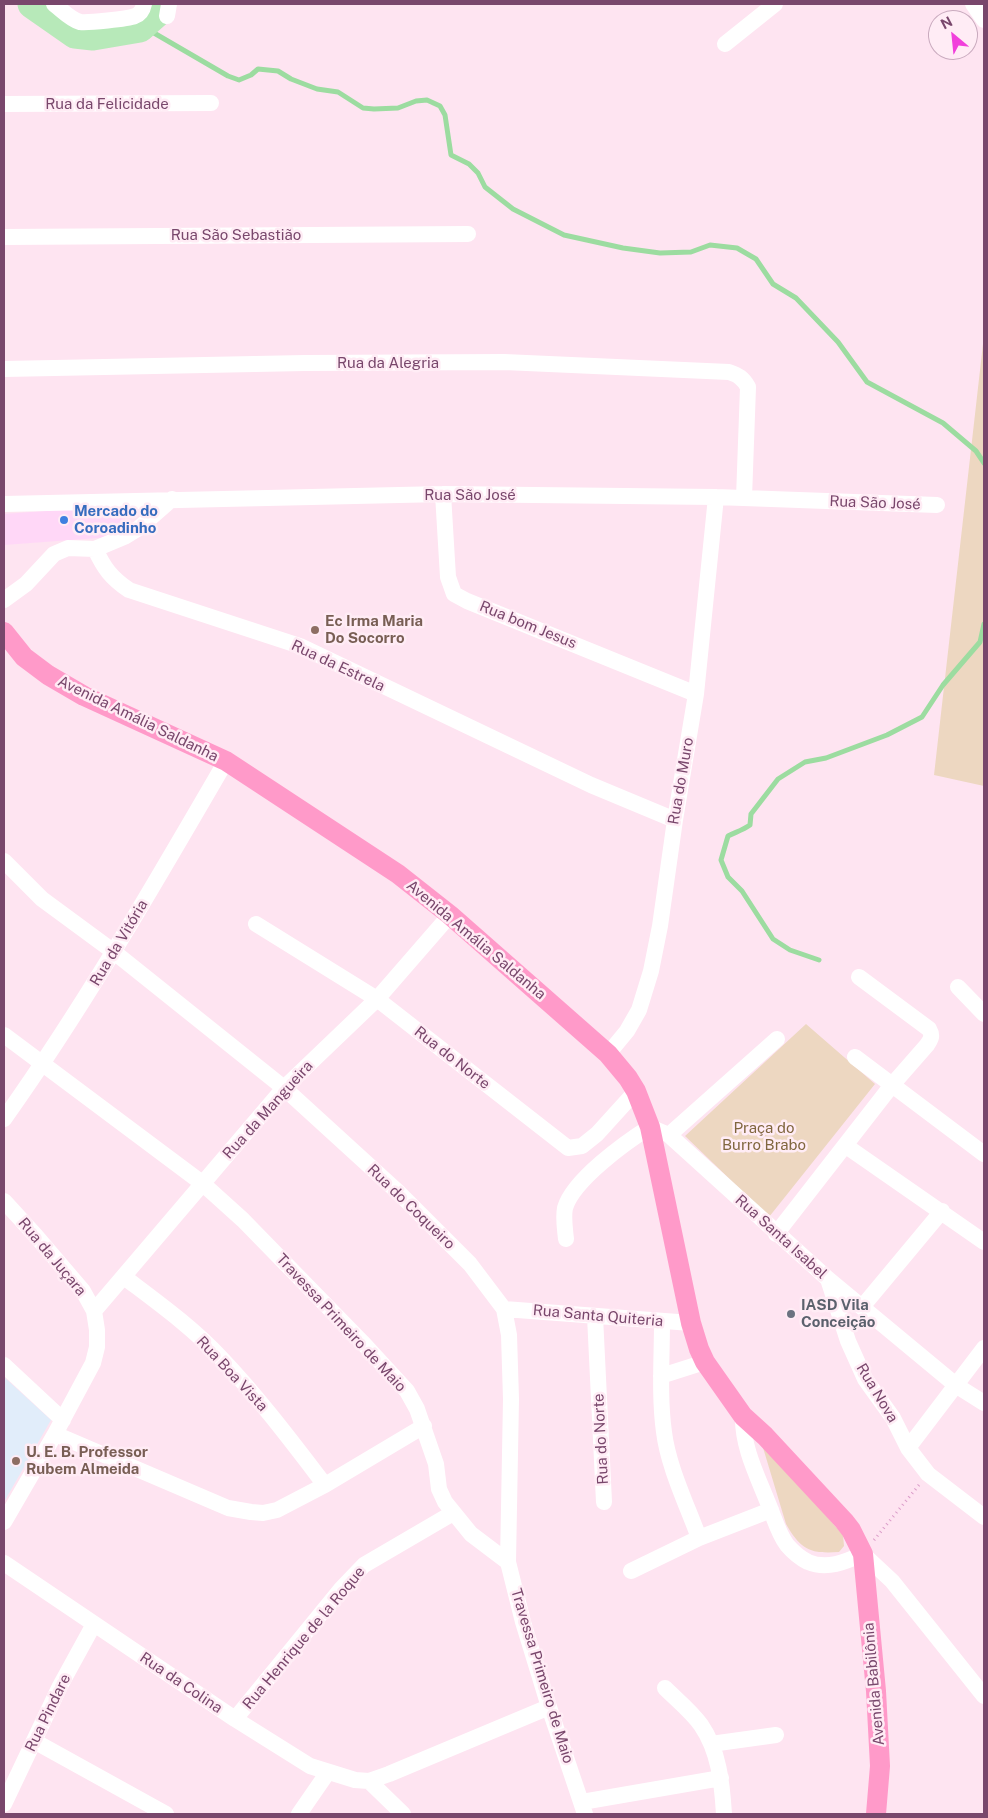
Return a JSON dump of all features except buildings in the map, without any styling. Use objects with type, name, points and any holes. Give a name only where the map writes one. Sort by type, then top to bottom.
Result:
[{"type":"main road","name":"Avenida Amália Saldanha","points":[[4,632],[24,657],[48,676],[84,696],[226,762],[398,874],[450,915],[608,1054],[636,1091],[650,1126],[691,1324],[705,1362],[743,1416],[765,1436],[844,1521],[851,1530],[863,1554]]},
{"type":"main road","name":"Avenida Babilônia","points":[[863,1554],[876,1691],[880,1766],[876,1814]]},
{"type":"street","points":[[54,4],[79,22],[91,22],[139,10]]},
{"type":"street","points":[[725,44],[775,4]]},
{"type":"street","points":[[973,4],[984,20]]},
{"type":"street","name":"Rua da Felicidade","points":[[4,104],[211,103]]},
{"type":"street","name":"Rua São Sebastião","points":[[4,237],[468,234]]},
{"type":"street","name":"Rua da Alegria","points":[[4,369],[315,363],[504,362],[729,372],[738,375],[748,387],[744,498]]},
{"type":"street","name":"Rua São José","points":[[4,504],[443,494],[716,497],[937,505]]},
{"type":"street","name":"Rua bom Jesus","points":[[443,494],[448,577],[454,594],[467,601],[696,694]]},
{"type":"street","name":"Rua do Muro","points":[[608,1054],[627,1031],[639,1010],[651,972],[660,926],[696,694],[716,497]]},
{"type":"street","points":[[4,600],[26,584],[54,554],[68,548],[95,548],[126,536],[139,528],[172,499]]},
{"type":"street","name":"Rua da Estrela","points":[[95,548],[103,566],[115,580],[129,590],[300,646],[591,785],[675,820]]},
{"type":"street","name":"Rua da Vitória","points":[[4,1119],[42,1065],[114,952],[226,762]]},
{"type":"street","name":"Rua do Coqueiro","points":[[4,861],[42,899],[114,952],[284,1088],[398,1192],[470,1264],[504,1309],[509,1335],[511,1400],[508,1562]]},
{"type":"street","name":"Rua da Mangueira","points":[[94,1311],[284,1088],[377,999],[450,915]]},
{"type":"street","name":"Rua do Norte","points":[[256,924],[377,999],[568,1148],[582,1146],[597,1134],[636,1091]]},
{"type":"street","points":[[776,1234],[892,1085],[932,1038],[932,1033],[929,1029],[859,977]]},
{"type":"street","points":[[958,987],[984,1014]]},
{"type":"street","name":"Travessa Primeiro de Maio","points":[[4,1035],[202,1183],[243,1220],[407,1391],[424,1426],[436,1464],[439,1489],[453,1513],[471,1534],[508,1562],[523,1622],[583,1808]]},
{"type":"street","points":[[669,1135],[777,1039]]},
{"type":"street","points":[[855,1057],[984,1154]]},
{"type":"street","points":[[566,1239],[564,1215],[570,1197],[604,1161],[627,1141],[650,1126]]},
{"type":"street","name":"Rua Santa Isabel","points":[[650,1126],[669,1135],[828,1280],[957,1386],[984,1403]]},
{"type":"street","points":[[846,1146],[984,1242]]},
{"type":"street","name":"Rua da Juçara","points":[[4,1201],[83,1291],[94,1311],[97,1347],[93,1363],[59,1427]]},
{"type":"street","points":[[862,1307],[942,1211]]},
{"type":"street","name":"Rua Boa Vista","points":[[124,1277],[177,1318],[220,1357],[274,1419],[325,1485]]},
{"type":"street","name":"Rua Nova","points":[[828,1280],[848,1341],[865,1379],[893,1418],[908,1448],[928,1474],[984,1516]]},
{"type":"street","name":"Rua Santa Quiteria","points":[[504,1309],[691,1324]]},
{"type":"street","name":"Rua do Norte","points":[[595,1316],[604,1502]]},
{"type":"street","points":[[662,1321],[661,1376],[664,1432],[668,1454],[699,1538]]},
{"type":"street","points":[[908,1448],[984,1348]]},
{"type":"street","points":[[661,1376],[705,1362]]},
{"type":"street","points":[[4,1365],[59,1427],[228,1508],[251,1512],[263,1513],[277,1510],[325,1485],[424,1426]]},
{"type":"street","name":"Avenida Amália Saldanha","points":[[743,1416],[742,1428],[746,1443],[786,1544],[796,1555],[808,1562],[819,1565],[845,1562],[863,1554],[892,1581],[984,1696]]},
{"type":"street","points":[[4,1522],[59,1427]]},
{"type":"street","points":[[632,1571],[699,1538],[771,1510]]},
{"type":"street","name":"Rua Henrique de la Roque","points":[[235,1719],[341,1590],[364,1565],[453,1513]]},
{"type":"street","name":"Rua da Colina","points":[[4,1563],[235,1719],[310,1766],[355,1780],[369,1780],[389,1774],[549,1706]]},
{"type":"street","name":"Rua Pindare","points":[[5,1798],[60,1686],[94,1624]]},
{"type":"street","points":[[666,1688],[700,1724],[711,1744],[721,1778],[724,1814]]},
{"type":"street","points":[[711,1744],[776,1735]]},
{"type":"street","points":[[34,1741],[166,1814]]},
{"type":"street","points":[[299,1814],[328,1772]]},
{"type":"street","points":[[583,1808],[721,1778]]},
{"type":"street","points":[[369,1780],[404,1814]]},
{"type":"path","points":[[863,1554],[928,1474]]},
{"type":"shaded area","name":"Mercado do Coroadinho","points":[[124,505],[125,525],[111,537],[4,545],[4,514]]},
{"type":"shaded area","name":"U. E. B. Professor Rubem Almeida","points":[[4,1377],[51,1420],[4,1502]]},
{"type":"green space","points":[[984,335],[984,786],[934,775]]},
{"type":"green space","name":"Praça do Burro Brabo","points":[[806,1024],[875,1084],[769,1217],[685,1136]]},
{"type":"green space","points":[[761,1441],[843,1535],[844,1546],[839,1552],[821,1552],[807,1549],[791,1533],[786,1524]]},
{"type":"waterway","points":[[32,4],[75,34],[93,36],[140,28],[157,13],[158,4]]},
{"type":"waterway","points":[[142,26],[228,76],[239,80],[251,75],[258,69],[278,71],[291,79],[317,89],[338,92],[363,108],[398,108],[416,101],[427,100],[440,106],[445,115],[451,155],[469,164],[478,173],[485,187],[513,209],[564,235],[623,248],[660,253],[691,252],[710,245],[737,248],[756,259],[773,284],[796,298],[838,342],[867,382],[943,423],[976,451],[984,463]]},
{"type":"waterway","points":[[819,960],[790,950],[773,939],[742,891],[728,877],[721,860],[728,836],[750,825],[751,814],[778,779],[805,762],[826,758],[887,735],[922,717],[943,685],[980,642],[984,624]]},
{"type":"place","name":"Mercado do Coroadinho","points":[[64,520]]},
{"type":"place","name":"Ec Irma Maria Do Socorro","points":[[315,630]]},
{"type":"place","name":"IASD Vila Conceição","points":[[791,1314]]},
{"type":"place","name":"U. E. B. Professor Rubem Almeida","points":[[16,1461]]}]
